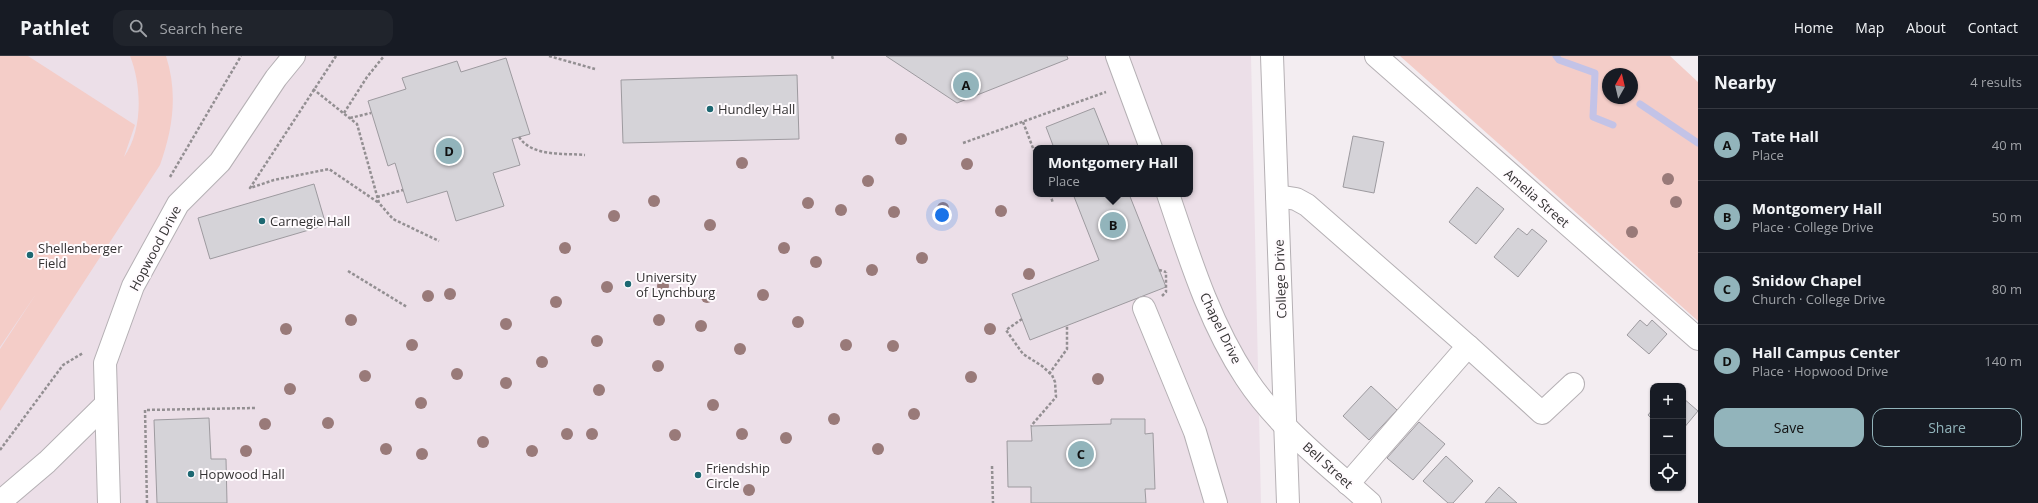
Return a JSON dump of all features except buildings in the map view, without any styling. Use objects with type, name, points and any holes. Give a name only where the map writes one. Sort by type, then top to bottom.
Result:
[{"type":"street","name":"Hopwood Drive","points":[[109,503],[105,362],[133,286],[178,204],[220,162],[276,78],[294,56]]},
{"type":"street","points":[[1117,56],[1150,145]]},
{"type":"street","name":"College Drive","points":[[1272,56],[1288,503]]},
{"type":"street","name":"Amelia Street","points":[[1376,56],[1698,339]]},
{"type":"street","points":[[1277,196],[1296,199],[1307,204],[1542,413],[1573,384]]},
{"type":"street","name":"Chapel Drive","points":[[1169,197],[1208,307],[1246,378],[1286,428]]},
{"type":"street","points":[[1144,308],[1193,424],[1216,503]]},
{"type":"street","points":[[1348,484],[1468,346]]},
{"type":"street","points":[[0,502],[47,462],[106,404]]},
{"type":"street","name":"Bell Street","points":[[1286,428],[1370,503]]},
{"type":"path","points":[[336,56],[250,188],[274,180],[329,169],[379,202],[393,219],[439,241]]},
{"type":"path","points":[[344,113],[367,77],[384,56]]},
{"type":"path","points":[[549,56],[595,69]]},
{"type":"path","points":[[963,143],[1128,84]]},
{"type":"path","points":[[314,89],[357,124],[379,202]]},
{"type":"path","points":[[350,118],[371,113]]},
{"type":"path","points":[[1023,122],[1033,148]]},
{"type":"path","points":[[519,137],[523,143],[538,151],[585,155]]},
{"type":"path","points":[[377,197],[403,190]]},
{"type":"path","points":[[1051,197],[1053,203]]},
{"type":"path","points":[[348,271],[407,306]]},
{"type":"path","points":[[1022,319],[1006,330],[1023,354],[1050,374],[1055,382],[1056,397],[1031,426]]},
{"type":"path","points":[[1050,374],[1067,349],[1067,326]]},
{"type":"path","points":[[147,503],[145,410],[254,408]]},
{"type":"path","points":[[992,466],[994,503]]},
{"type":"shaded area","name":"University of Lynchburg","points":[[0,56],[1251,56],[1261,503],[0,503]]},
{"type":"shaded area","name":"Shellenberger Field","points":[[0,56],[28,56],[135,125],[124,157],[135,134],[139,108],[137,81],[130,56],[166,56],[170,70],[173,97],[171,124],[160,165],[0,411],[0,349],[36,294],[0,347]]},
{"type":"shaded area","points":[[1400,56],[1670,56],[1698,82],[1698,321]]},
{"type":"waterway","points":[[1556,56],[1559,60],[1595,73],[1593,117],[1613,125]]},
{"type":"waterway","points":[[1640,104],[1698,143]]},
{"type":"place","name":"Tate Hall","points":[[966,85]]},
{"type":"place","name":"Hundley Hall","points":[[710,109]]},
{"type":"place","name":"Hall Campus Center","points":[[449,151]]},
{"type":"place","name":"Carnegie Hall","points":[[262,221]]},
{"type":"place","name":"Montgomery Hall","points":[[1113,225]]},
{"type":"place","name":"Shellenberger Field","points":[[30,255]]},
{"type":"place","name":"University of Lynchburg","points":[[628,284]]},
{"type":"place","name":"Snidow Chapel","points":[[1081,454]]},
{"type":"place","name":"Hopwood Hall","points":[[191,474]]},
{"type":"place","name":"Friendship Circle","points":[[698,475]]}]
